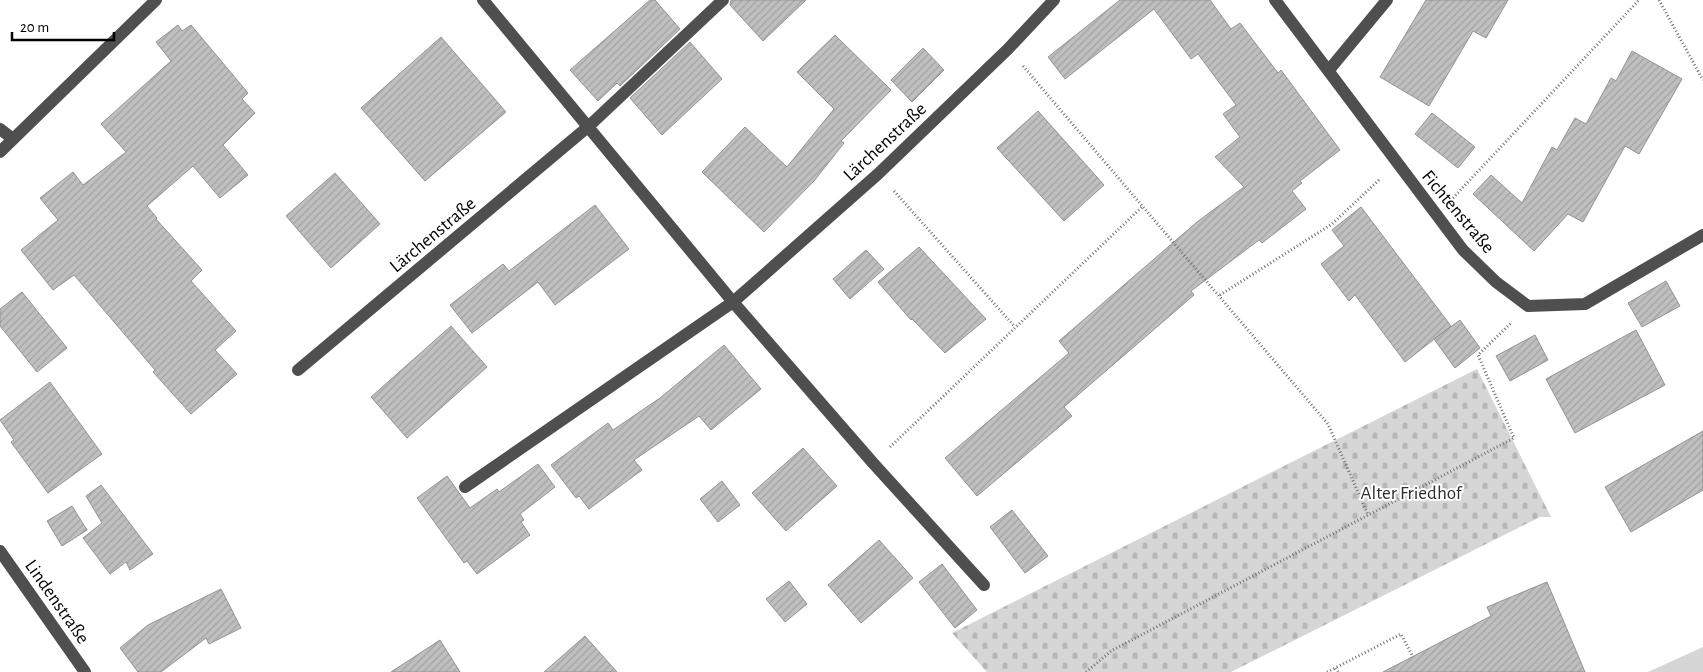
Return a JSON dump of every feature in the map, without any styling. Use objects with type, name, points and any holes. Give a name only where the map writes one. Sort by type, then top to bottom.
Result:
[{"type":"street","points":[[0,152],[156,0]]},
{"type":"street","points":[[483,0],[733,302],[873,463],[984,585]]},
{"type":"street","name":"Lärchenstraße","points":[[298,370],[589,126],[723,0]]},
{"type":"street","name":"Lärchenstraße","points":[[465,487],[733,302],[878,174],[1008,49],[1054,0]]},
{"type":"street","name":"Fichtenstraße","points":[[1275,0],[1330,70],[1435,216],[1463,250],[1496,282],[1528,306]]},
{"type":"street","points":[[1330,70],[1387,0]]},
{"type":"street","points":[[0,130],[13,139]]},
{"type":"street","points":[[1528,306],[1585,304],[1703,235]]},
{"type":"street","name":"Lindenstraße","points":[[0,552],[85,672]]},
{"type":"path","points":[[1435,216],[1640,0]]},
{"type":"path","points":[[1659,0],[1703,80]]},
{"type":"path","points":[[1008,49],[1220,295],[1328,424],[1368,515]]},
{"type":"path","points":[[1220,295],[1332,224],[1397,164]]},
{"type":"path","points":[[878,174],[1016,327]]},
{"type":"path","points":[[873,463],[1143,206]]},
{"type":"path","points":[[1086,672],[1110,651],[1514,438],[1478,354],[1528,306]]},
{"type":"path","points":[[1327,672],[1401,634],[1412,657]]},
{"type":"path","points":[[1336,668],[1338,672]]},
{"type":"green space","name":"Alter Friedhof","points":[[1477,369],[1551,517],[1540,517],[1231,672],[987,672],[952,633]]},
{"type":"green space","points":[[1703,647],[1703,672],[1648,672]]},
{"type":"building","points":[[650,0],[655,0],[680,29],[620,86],[617,83],[598,101],[570,70]]},
{"type":"building","points":[[731,0],[806,0],[763,41],[730,5]]},
{"type":"building","points":[[1120,0],[1210,0],[1231,29],[1240,23],[1278,73],[1281,70],[1340,150],[1300,181],[1302,183],[1292,191],[1306,209],[1262,243],[1259,240],[1191,291],[1194,295],[1064,407],[1072,416],[977,496],[945,458],[1069,353],[1059,341],[1197,222],[1244,187],[1215,157],[1240,137],[1223,114],[1236,105],[1198,54],[1191,59],[1154,9],[1065,79],[1048,57]]},
{"type":"building","points":[[1426,0],[1508,0],[1486,38],[1473,31],[1429,106],[1380,77]]},
{"type":"building","points":[[178,25],[182,31],[191,25],[248,93],[242,99],[255,113],[223,145],[248,175],[220,198],[193,166],[147,206],[156,219],[202,270],[191,281],[236,331],[215,350],[237,374],[191,414],[153,372],[155,370],[74,275],[53,290],[21,250],[58,220],[40,198],[73,172],[83,185],[126,152],[101,124],[171,61],[156,42]]},
{"type":"building","points":[[835,35],[891,90],[841,141],[844,143],[814,181],[764,232],[702,172],[745,127],[787,167],[834,109],[797,72]]},
{"type":"building","points":[[441,37],[506,112],[425,181],[361,108]]},
{"type":"building","points":[[690,42],[722,79],[662,135],[630,98]]},
{"type":"building","points":[[923,48],[944,70],[912,102],[891,80]]},
{"type":"building","points":[[1632,51],[1682,79],[1639,154],[1625,146],[1583,222],[1568,214],[1534,251],[1473,194],[1491,175],[1522,203],[1552,147],[1557,150],[1575,118],[1586,124],[1611,78],[1616,81]]},
{"type":"building","points":[[1038,111],[1104,185],[1064,221],[997,148]]},
{"type":"building","points":[[1432,113],[1475,147],[1458,168],[1415,134]]},
{"type":"building","points":[[335,173],[380,224],[331,268],[286,216]]},
{"type":"building","points":[[595,205],[629,249],[555,305],[538,282],[472,333],[450,305],[503,264],[509,271]]},
{"type":"building","points":[[1361,207],[1451,326],[1405,362],[1355,295],[1349,301],[1321,264],[1344,246],[1332,230]]},
{"type":"building","points":[[919,247],[986,319],[945,353],[911,320],[878,282]]},
{"type":"building","points":[[866,250],[884,269],[850,299],[833,279]]},
{"type":"building","points":[[1666,281],[1680,306],[1642,327],[1628,303]]},
{"type":"building","points":[[22,292],[67,348],[37,372],[0,326],[0,309]]},
{"type":"building","points":[[1460,320],[1480,348],[1455,368],[1434,339]]},
{"type":"building","points":[[451,326],[487,367],[407,438],[371,397]]},
{"type":"building","points":[[1636,330],[1665,385],[1575,433],[1546,379]]},
{"type":"building","points":[[1535,335],[1548,360],[1510,381],[1496,356]]},
{"type":"building","points":[[724,345],[761,389],[711,430],[699,416],[634,460],[642,470],[589,509],[579,496],[576,498],[551,465],[608,423],[613,430],[660,398]]},
{"type":"building","points":[[50,382],[102,454],[48,493],[11,442],[14,440],[0,420]]},
{"type":"building","points":[[1703,431],[1703,490],[1631,532],[1605,487]]},
{"type":"building","points":[[803,448],[837,486],[786,531],[752,493]]},
{"type":"building","points":[[538,464],[555,487],[520,514],[524,520],[521,522],[530,535],[477,574],[467,561],[464,563],[417,498],[447,476],[470,508],[497,489],[499,492]]},
{"type":"building","points":[[722,481],[740,505],[718,522],[700,499]]},
{"type":"building","points":[[101,485],[153,554],[130,570],[126,562],[110,574],[83,538],[102,523],[86,496]]},
{"type":"building","points":[[72,506],[87,530],[62,546],[47,521]]},
{"type":"building","points":[[1012,510],[1048,556],[1025,573],[990,527]]},
{"type":"building","points":[[879,540],[913,578],[861,623],[828,585]]},
{"type":"building","points":[[942,564],[977,610],[955,628],[919,582]]},
{"type":"building","points":[[789,581],[807,604],[785,622],[766,599]]},
{"type":"building","points":[[1547,582],[1585,672],[1383,672],[1491,616],[1487,607]]},
{"type":"building","points":[[221,589],[241,628],[209,644],[206,638],[161,672],[138,672],[120,648],[148,625]]},
{"type":"building","points":[[585,636],[617,672],[544,672]]},
{"type":"building","points":[[440,640],[460,672],[391,672]]}]
